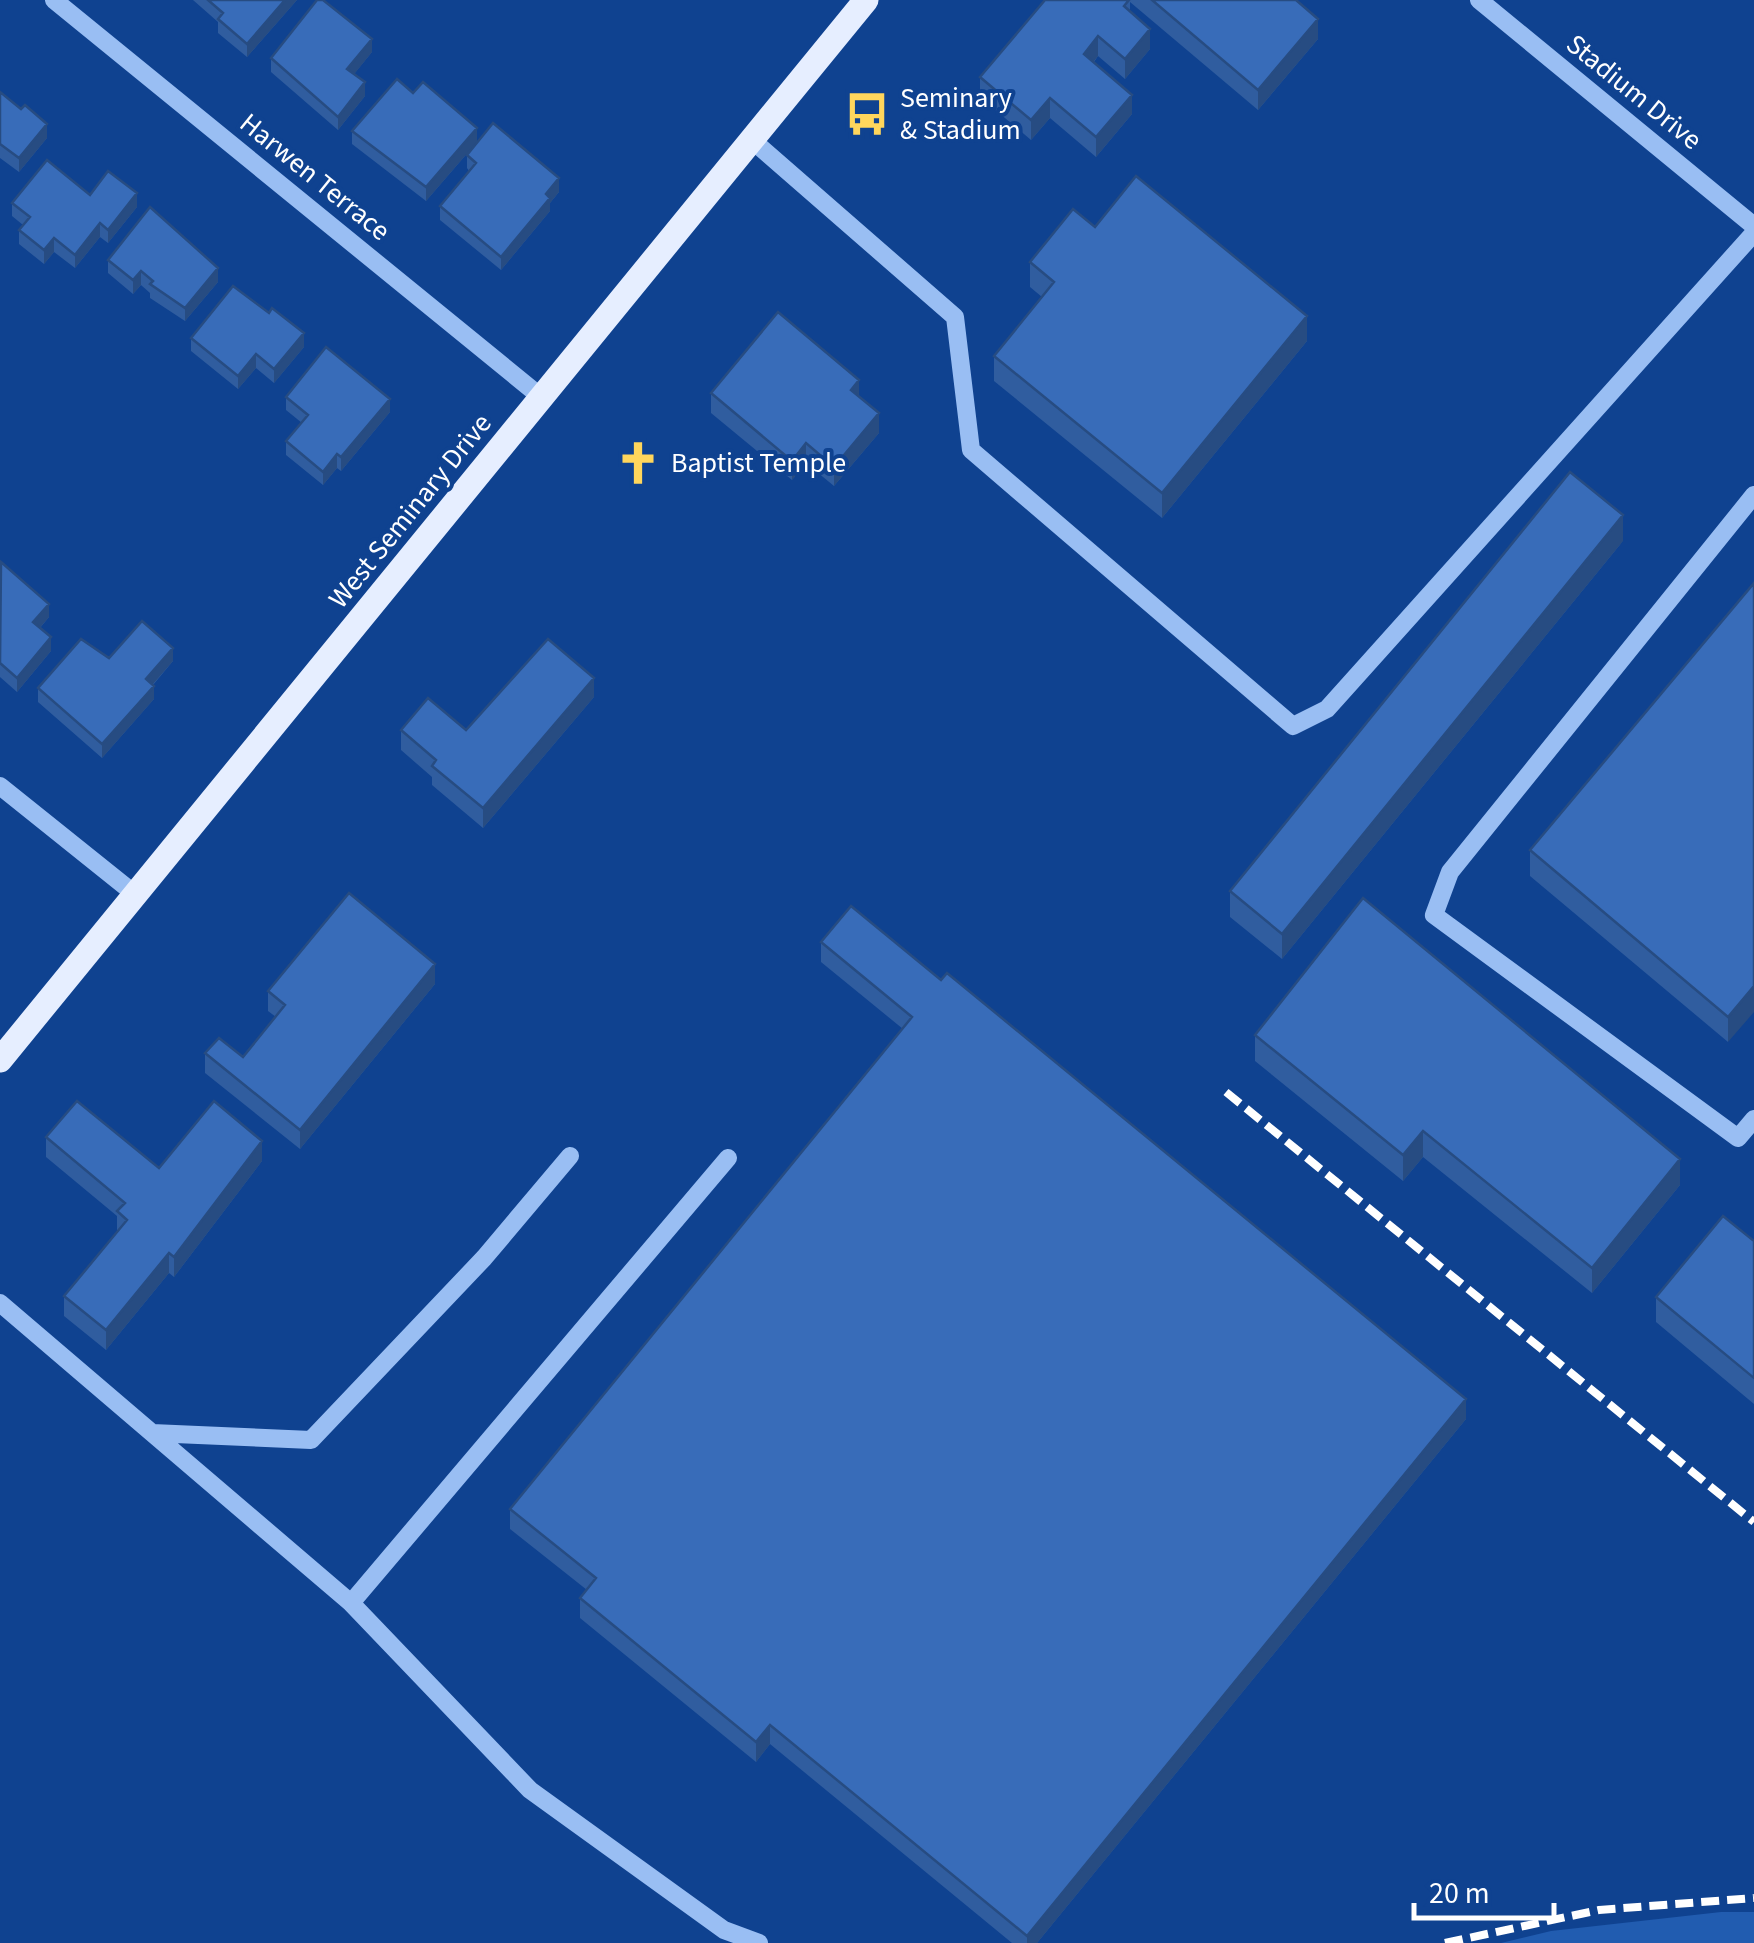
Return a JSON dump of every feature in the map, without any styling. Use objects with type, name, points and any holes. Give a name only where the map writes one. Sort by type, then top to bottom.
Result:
[{"type":"main road","name":"West Seminary Drive","points":[[0,1060],[866,0]]},
{"type":"street","name":"Harwen Terrace","points":[[54,0],[542,397]]},
{"type":"street","name":"Stadium Drive","points":[[1479,0],[1754,230]]},
{"type":"street","points":[[752,140],[956,318],[971,450],[1293,726],[1327,709],[1754,230]]},
{"type":"street","points":[[1754,495],[1450,872],[1434,915],[1738,1138],[1754,1119]]},
{"type":"street","points":[[0,786],[136,894]]},
{"type":"street","points":[[152,1433],[311,1440],[484,1258],[570,1156]]},
{"type":"street","points":[[351,1604],[728,1158]]},
{"type":"street","points":[[0,1303],[351,1604],[530,1790],[724,1930],[759,1943]]},
{"type":"shaded area","points":[[1721,1912],[1754,1912],[1754,1943],[1501,1943],[1551,1931]]},
{"type":"building","points":[[208,0],[285,0],[247,44],[218,19],[223,13]]},
{"type":"building","points":[[317,0],[323,0],[372,39],[347,69],[365,82],[338,117],[271,58]]},
{"type":"building","points":[[1045,0],[1129,0],[1124,6],[1150,29],[1125,59],[1098,36],[1084,54],[1132,95],[1096,137],[1050,98],[1031,120],[980,77]]},
{"type":"building","points":[[1152,0],[1296,0],[1318,19],[1258,90]]},
{"type":"building","points":[[397,79],[413,93],[423,82],[477,128],[426,187],[352,131]]},
{"type":"building","points":[[0,92],[21,109],[25,105],[47,124],[19,158],[0,144]]},
{"type":"building","points":[[493,123],[559,178],[546,194],[550,198],[501,257],[440,206],[476,163],[467,155]]},
{"type":"building","points":[[47,160],[90,195],[108,171],[137,193],[108,230],[100,223],[75,255],[54,238],[44,250],[19,230],[30,217],[12,203]]},
{"type":"building","points":[[1136,176],[1307,316],[1162,493],[994,356],[1054,282],[1030,262],[1073,209],[1095,227]]},
{"type":"building","points":[[150,207],[218,268],[185,308],[150,284],[153,281],[141,271],[133,280],[108,260]]},
{"type":"building","points":[[233,286],[269,313],[272,308],[304,333],[274,369],[256,354],[238,376],[191,338]]},
{"type":"building","points":[[778,312],[859,380],[851,390],[879,413],[834,467],[806,443],[792,461],[711,393]]},
{"type":"building","points":[[326,347],[390,399],[341,457],[337,454],[323,472],[286,441],[308,415],[286,397]]},
{"type":"building","points":[[1570,472],[1623,515],[1282,934],[1230,891]]},
{"type":"building","points":[[1,562],[49,604],[33,622],[51,637],[17,678],[0,663]]},
{"type":"building","points":[[1754,583],[1754,986],[1728,1017],[1530,850]]},
{"type":"building","points":[[142,621],[173,648],[146,679],[154,686],[102,744],[38,688],[81,639],[109,658]]},
{"type":"building","points":[[548,639],[594,678],[483,808],[432,766],[436,760],[401,730],[428,698],[466,730]]},
{"type":"building","points":[[349,893],[435,964],[300,1130],[205,1053],[219,1038],[243,1057],[285,1005],[268,991]]},
{"type":"building","points":[[1363,898],[1680,1159],[1592,1268],[1423,1131],[1403,1155],[1255,1035]]},
{"type":"building","points":[[851,906],[941,980],[947,973],[1466,1399],[1027,1936],[770,1725],[756,1742],[580,1598],[596,1578],[510,1509],[912,1017],[821,942]]},
{"type":"building","points":[[77,1101],[159,1168],[214,1101],[262,1141],[174,1257],[169,1253],[106,1330],[64,1296],[127,1220],[117,1211],[125,1203],[46,1137]]},
{"type":"building","points":[[1723,1216],[1754,1241],[1754,1378],[1656,1297]]},
{"type":"railway","points":[[1226,1092],[1754,1522]]},
{"type":"railway","points":[[1445,1943],[1599,1910],[1754,1898]]},
{"type":"place","name":"Seminary & Stadium","points":[[867,114]]},
{"type":"place","name":"Baptist Temple","points":[[638,463]]}]
